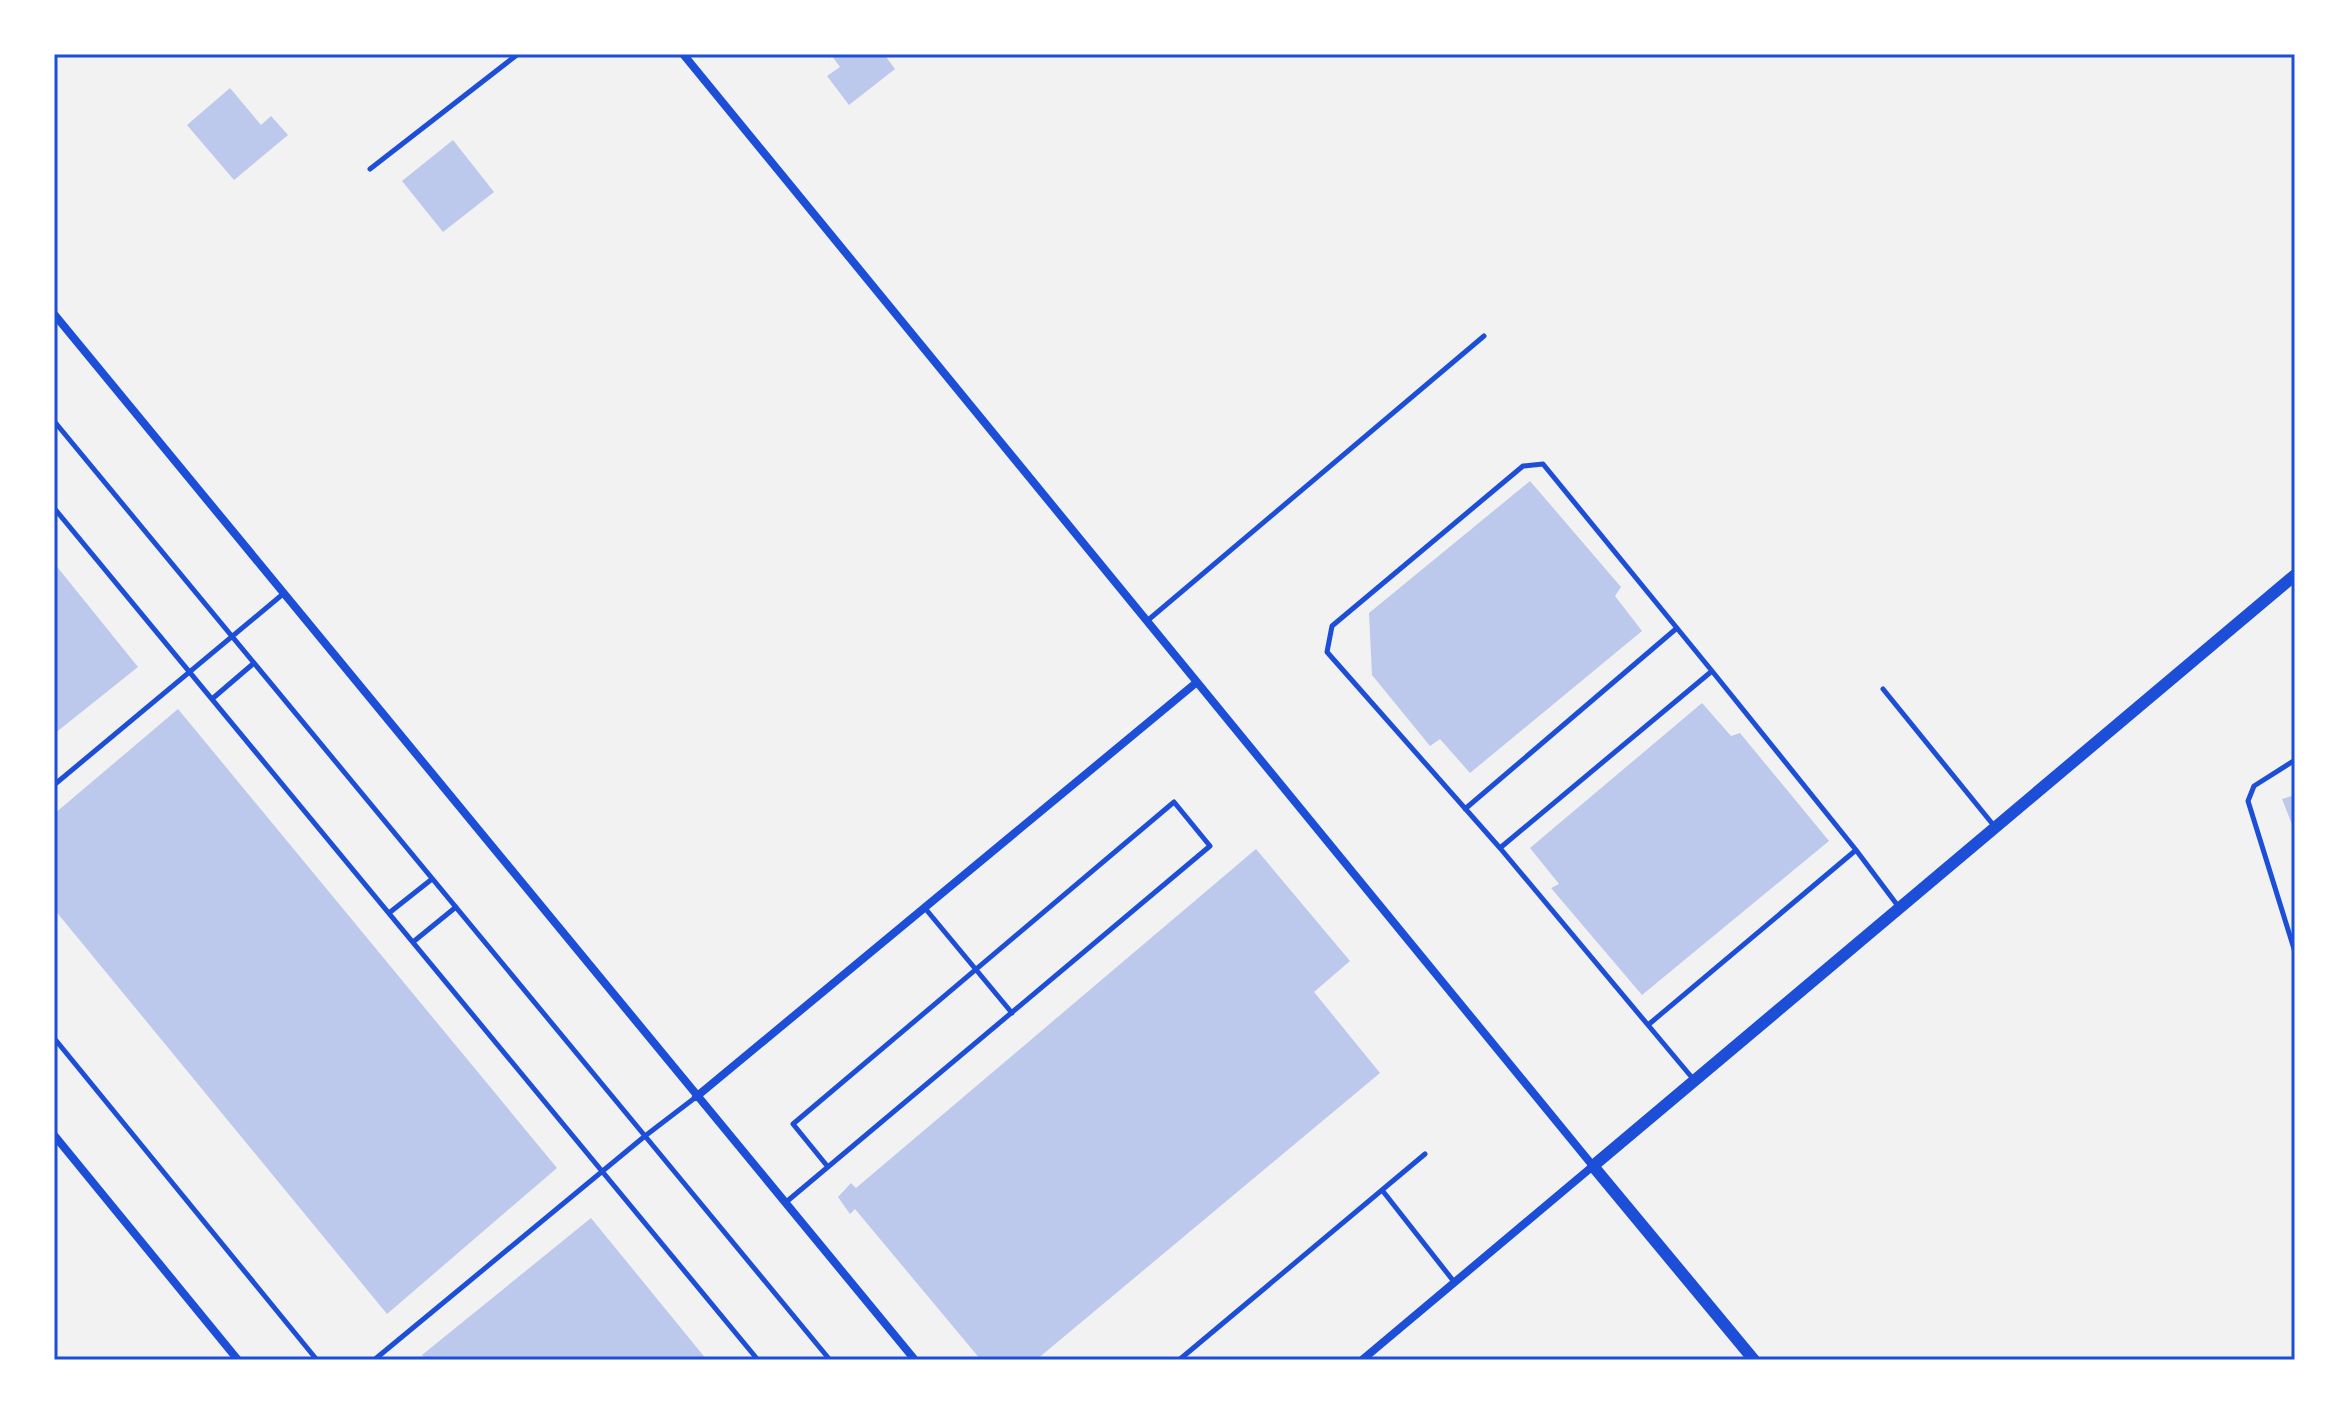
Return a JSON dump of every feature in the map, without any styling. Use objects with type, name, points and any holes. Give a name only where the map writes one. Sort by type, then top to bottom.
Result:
[{"type":"street","points":[[683,54],[1754,1360]]},
{"type":"street","points":[[54,314],[915,1360]]},
{"type":"street","points":[[1362,1360],[1996,827],[2293,582]]},
{"type":"street","points":[[696,1097],[1197,682]]},
{"type":"street","points":[[54,1135],[238,1360]]},
{"type":"lane","points":[[370,169],[518,54]]},
{"type":"lane","points":[[1147,621],[1484,336]]},
{"type":"lane","points":[[54,421],[830,1360]]},
{"type":"lane","points":[[1695,1081],[1500,848],[1327,652],[1332,626],[1523,466],[1543,464],[1856,850],[1900,909]]},
{"type":"lane","points":[[54,508],[758,1360]]},
{"type":"lane","points":[[54,785],[283,594]]},
{"type":"lane","points":[[1465,809],[1677,628]]},
{"type":"lane","points":[[212,699],[254,663]]},
{"type":"lane","points":[[1500,848],[1712,671]]},
{"type":"lane","points":[[1883,689],[1996,827]]},
{"type":"lane","points":[[2295,760],[2254,786],[2248,801],[2295,952]]},
{"type":"lane","points":[[785,1204],[1210,846],[1174,802],[793,1124],[828,1167]]},
{"type":"lane","points":[[1648,1025],[1856,850]]},
{"type":"lane","points":[[389,913],[432,879]]},
{"type":"lane","points":[[413,942],[456,907]]},
{"type":"lane","points":[[924,907],[1012,1013]]},
{"type":"lane","points":[[54,1038],[317,1360]]},
{"type":"lane","points":[[374,1360],[696,1097]]},
{"type":"lane","points":[[1179,1360],[1425,1154]]},
{"type":"lane","points":[[1382,1190],[1455,1283]]},
{"type":"building","points":[[826,54],[884,54],[895,69],[849,105],[827,76],[840,67],[832,56],[829,58]]},
{"type":"building","points":[[230,88],[261,125],[271,116],[288,135],[234,180],[187,125]]},
{"type":"building","points":[[453,140],[494,192],[443,232],[402,181]]},
{"type":"building","points":[[1530,481],[1621,587],[1615,596],[1642,631],[1470,773],[1440,739],[1430,746],[1372,675],[1369,613]]},
{"type":"building","points":[[54,563],[138,667],[54,734]]},
{"type":"building","points":[[1702,703],[1731,736],[1740,733],[1829,841],[1642,995],[1551,888],[1559,884],[1530,848]]},
{"type":"building","points":[[178,709],[557,1168],[387,1314],[54,909],[54,814]]},
{"type":"building","points":[[2295,795],[2295,832],[2282,799]]},
{"type":"building","points":[[1256,849],[1350,961],[1314,992],[1380,1073],[1036,1360],[981,1360],[855,1209],[850,1214],[838,1197],[851,1183],[856,1188]]},
{"type":"building","points":[[591,1218],[707,1360],[426,1360],[422,1355]]}]
